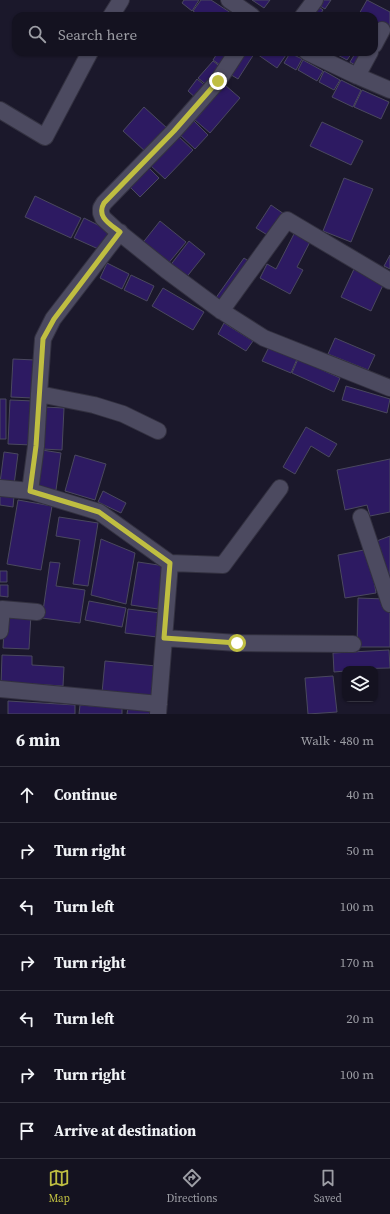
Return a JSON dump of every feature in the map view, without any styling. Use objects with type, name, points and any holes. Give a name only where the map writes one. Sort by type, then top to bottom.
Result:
[{"type":"street","points":[[114,12],[121,0]]},
{"type":"street","points":[[229,0],[246,12]]},
{"type":"street","points":[[306,12],[315,0]]},
{"type":"street","points":[[378,37],[382,30]]},
{"type":"street","points":[[0,110],[45,137],[88,56]]},
{"type":"street","points":[[234,56],[218,81],[174,131],[104,203],[101,208],[103,218],[166,270],[222,311],[264,338],[390,388]]},
{"type":"street","points":[[315,56],[390,90]]},
{"type":"street","points":[[357,76],[368,56]]},
{"type":"street","points":[[222,311],[287,220],[390,280]]},
{"type":"street","points":[[30,491],[36,446],[43,339],[54,319],[120,232]]},
{"type":"street","points":[[39,394],[94,405],[123,414],[158,431]]},
{"type":"street","points":[[0,488],[30,491],[99,512],[170,563],[223,565],[280,488]]},
{"type":"street","points":[[361,517],[390,604]]},
{"type":"street","points":[[0,689],[158,709],[170,563]]},
{"type":"street","points":[[0,631],[2,609],[37,612]]},
{"type":"street","points":[[164,638],[237,643],[353,644]]},
{"type":"building","points":[[184,0],[199,0],[192,11],[182,3]]},
{"type":"building","points":[[201,0],[211,0],[229,12],[194,12],[193,11]]},
{"type":"building","points":[[252,0],[270,0],[264,8]]},
{"type":"building","points":[[320,0],[331,0],[325,9],[317,4]]},
{"type":"building","points":[[367,0],[390,12],[390,25],[388,29],[378,24],[378,12],[360,12]]},
{"type":"building","points":[[316,5],[323,10],[322,12],[312,12]]},
{"type":"building","points":[[216,56],[230,56],[223,67],[213,60]]},
{"type":"building","points":[[239,56],[253,56],[238,79],[228,73]]},
{"type":"building","points":[[260,56],[285,56],[277,68]]},
{"type":"building","points":[[288,56],[296,56],[302,59],[296,70],[284,63]]},
{"type":"building","points":[[340,56],[350,56],[347,60]]},
{"type":"building","points":[[354,56],[363,56],[357,66],[350,62]]},
{"type":"building","points":[[303,60],[323,71],[317,81],[298,70]]},
{"type":"building","points":[[213,61],[222,68],[208,86],[198,78]]},
{"type":"building","points":[[324,71],[340,80],[334,90],[319,82]]},
{"type":"building","points":[[197,79],[207,87],[197,99],[188,91]]},
{"type":"building","points":[[341,80],[361,90],[353,107],[332,97]]},
{"type":"building","points":[[225,85],[240,98],[210,133],[195,120]]},
{"type":"building","points":[[362,90],[389,102],[381,119],[354,107]]},
{"type":"building","points":[[144,107],[168,129],[147,153],[123,131]]},
{"type":"building","points":[[194,121],[208,135],[195,149],[179,134]]},
{"type":"building","points":[[322,122],[363,141],[351,165],[310,146]]},
{"type":"building","points":[[178,136],[193,150],[165,179],[150,165]]},
{"type":"building","points":[[148,167],[159,178],[140,197],[129,186]]},
{"type":"building","points":[[344,178],[373,189],[351,242],[323,231]]},
{"type":"building","points":[[35,196],[81,218],[71,238],[25,217]]},
{"type":"building","points":[[271,205],[284,214],[269,236],[256,228]]},
{"type":"building","points":[[84,218],[114,233],[105,252],[74,238]]},
{"type":"building","points":[[160,221],[186,242],[167,265],[141,245]]},
{"type":"building","points":[[295,232],[311,240],[297,267],[303,270],[290,294],[260,278],[267,264],[276,269]]},
{"type":"building","points":[[189,241],[205,254],[185,279],[169,267]]},
{"type":"building","points":[[390,255],[390,269],[384,266]]},
{"type":"building","points":[[244,258],[253,264],[224,305],[215,299]]},
{"type":"building","points":[[107,263],[129,274],[122,289],[100,278]]},
{"type":"building","points":[[354,269],[384,283],[371,311],[341,297]]},
{"type":"building","points":[[131,275],[154,286],[147,301],[124,290]]},
{"type":"building","points":[[163,288],[204,312],[193,330],[152,306]]},
{"type":"building","points":[[224,323],[253,341],[246,351],[218,334]]},
{"type":"building","points":[[335,338],[375,355],[368,370],[328,354]]},
{"type":"building","points":[[269,347],[297,359],[291,373],[262,361]]},
{"type":"building","points":[[13,359],[35,360],[33,398],[11,397]]},
{"type":"building","points":[[298,359],[340,378],[334,392],[292,373]]},
{"type":"building","points":[[346,386],[390,399],[387,413],[342,400]]},
{"type":"building","points":[[0,399],[6,399],[6,439],[0,439]]},
{"type":"building","points":[[10,400],[34,401],[32,445],[8,444]]},
{"type":"building","points":[[44,407],[64,408],[62,450],[42,449]]},
{"type":"building","points":[[306,427],[337,444],[329,457],[311,446],[295,474],[283,467]]},
{"type":"building","points":[[42,450],[61,453],[56,490],[37,487]]},
{"type":"building","points":[[4,452],[18,454],[14,485],[0,483]]},
{"type":"building","points":[[75,455],[106,464],[95,500],[65,491]]},
{"type":"building","points":[[390,459],[390,512],[370,516],[367,505],[345,510],[337,470]]},
{"type":"building","points":[[103,491],[126,503],[121,513],[98,502]]},
{"type":"building","points":[[0,495],[14,496],[13,507],[0,505]]},
{"type":"building","points":[[18,500],[52,506],[41,570],[7,564]]},
{"type":"building","points":[[59,517],[98,523],[88,586],[73,584],[80,540],[56,536]]},
{"type":"building","points":[[390,536],[390,577],[387,578],[374,542]]},
{"type":"building","points":[[101,539],[135,553],[126,604],[91,595]]},
{"type":"building","points":[[369,549],[376,593],[345,598],[338,555]]},
{"type":"building","points":[[50,562],[60,563],[56,586],[85,590],[80,623],[42,618]]},
{"type":"building","points":[[138,562],[165,566],[158,609],[131,605]]},
{"type":"building","points":[[0,571],[7,571],[7,582],[0,582]]},
{"type":"building","points":[[0,585],[8,585],[8,597],[0,596]]},
{"type":"building","points":[[358,598],[385,599],[390,612],[390,647],[357,647]]},
{"type":"building","points":[[89,601],[126,608],[122,627],[85,620]]},
{"type":"building","points":[[128,609],[161,613],[157,637],[125,633]]},
{"type":"building","points":[[5,613],[31,614],[29,649],[3,648]]},
{"type":"building","points":[[389,650],[390,668],[378,668],[378,666],[342,666],[342,671],[334,672],[333,653]]},
{"type":"building","points":[[2,655],[32,656],[32,665],[64,667],[63,686],[31,684],[31,688],[1,686]]},
{"type":"building","points":[[105,661],[156,666],[153,697],[102,693]]},
{"type":"building","points":[[333,676],[337,712],[308,714],[305,678]]},
{"type":"building","points":[[8,701],[75,705],[75,714],[8,714]]},
{"type":"building","points":[[80,705],[122,708],[122,714],[79,714]]},
{"type":"building","points":[[128,708],[154,710],[154,714],[127,714]]},
{"type":"route","points":[[218,81],[174,131],[104,203],[101,208],[103,218],[120,232],[54,319],[43,339],[36,446],[30,491],[99,512],[170,563],[164,638],[237,643]]}]
